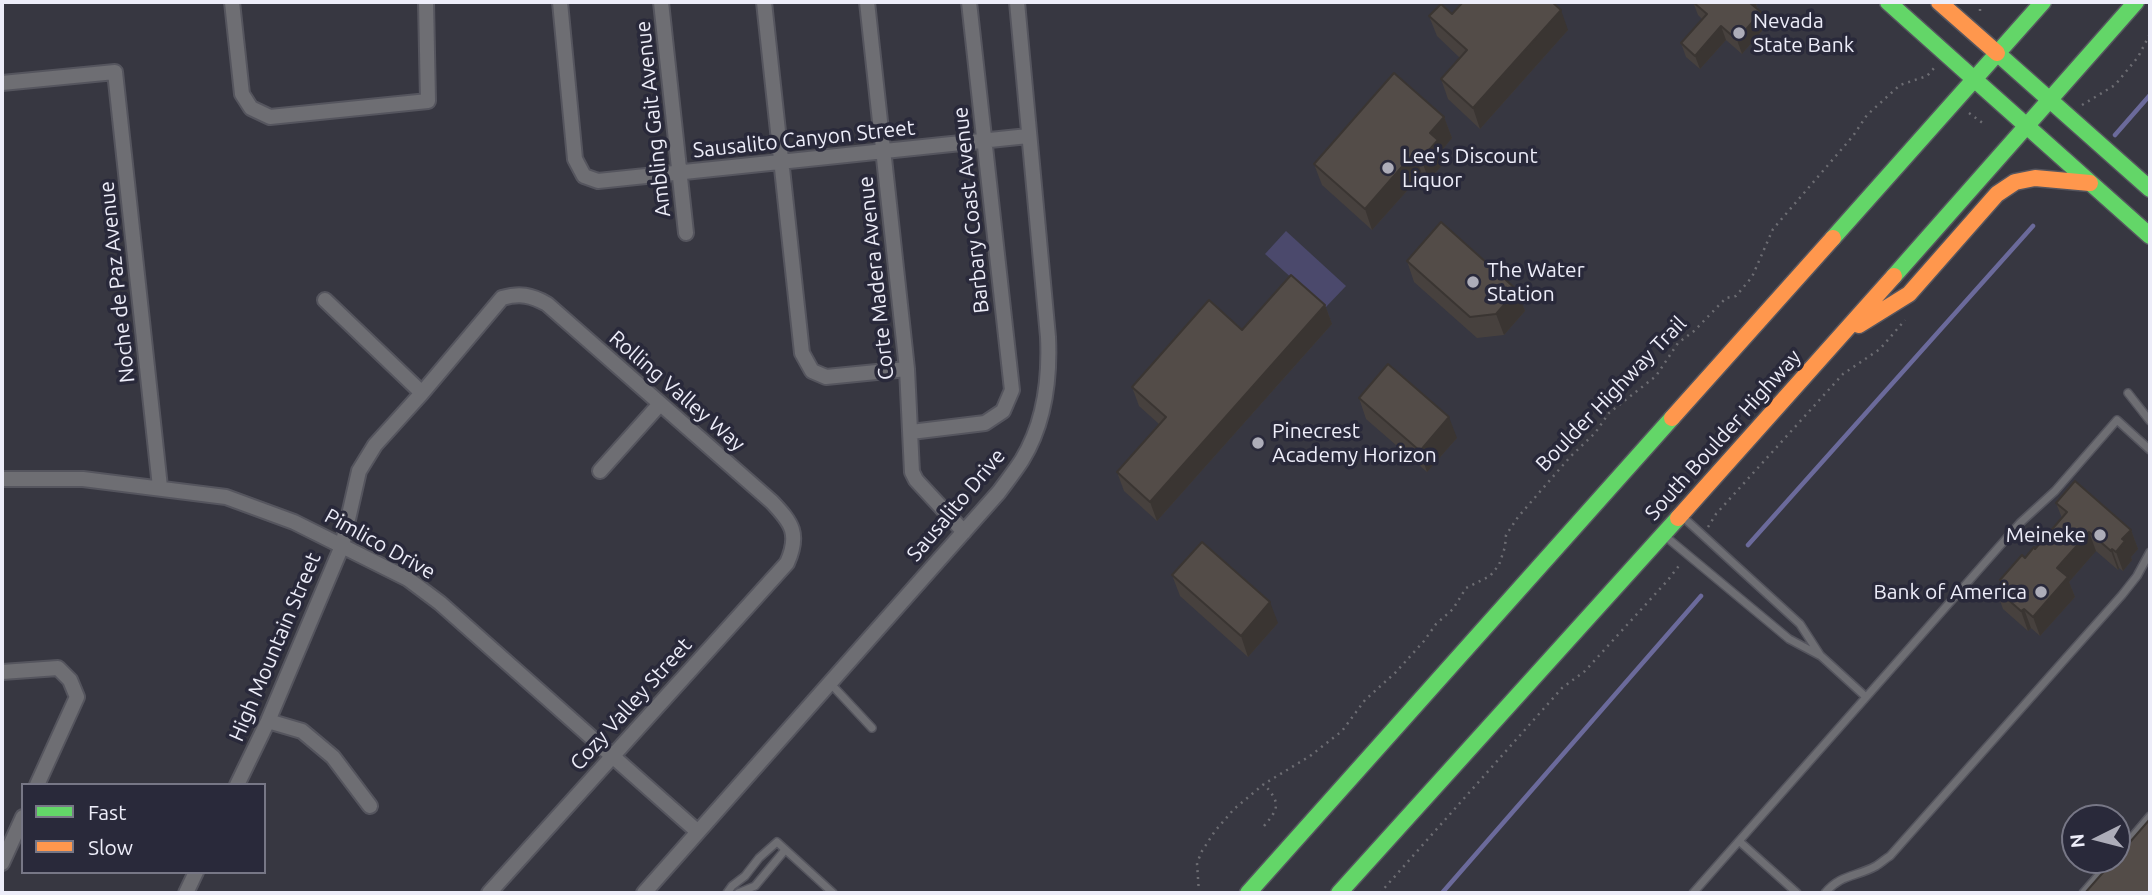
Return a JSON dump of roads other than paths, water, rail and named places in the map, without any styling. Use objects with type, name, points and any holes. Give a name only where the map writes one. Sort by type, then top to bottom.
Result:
[{"type":"main road","points":[[1888,2],[2150,236]]},
{"type":"main road","points":[[1939,2],[2150,189]]},
{"type":"main road","points":[[1248,893],[2043,2]]},
{"type":"main road","name":"South Boulder Highway","points":[[1339,893],[1680,515],[2136,2]]},
{"type":"main road","points":[[1836,340],[1909,293],[1997,194],[2015,182],[2035,178],[2090,183]]},
{"type":"street","points":[[232,2],[242,94],[251,108],[270,117],[428,101],[426,2]]},
{"type":"street","name":"Sausalito Canyon Street","points":[[560,2],[575,159],[584,176],[598,181],[1028,136]]},
{"type":"street","name":"Ambling Gait Avenue","points":[[661,2],[686,233]]},
{"type":"street","points":[[764,2],[802,353],[812,371],[827,377],[907,369]]},
{"type":"street","name":"Corte Madera Avenue","points":[[867,2],[907,369],[912,472],[916,480],[964,532]]},
{"type":"street","name":"Barbary Coast Avenue","points":[[911,432],[985,423],[1003,411],[1012,390],[969,2]]},
{"type":"street","name":"Sausalito Drive","points":[[644,893],[999,492],[1023,459],[1037,427],[1049,363],[1048,337],[1017,2]]},
{"type":"street","name":"Noche de Paz Avenue","points":[[2,83],[115,72],[160,487]]},
{"type":"street","name":"High Mountain Street","points":[[238,783],[268,721],[342,546],[359,471],[375,445],[502,298],[517,294]]},
{"type":"street","name":"Rolling Valley Way","points":[[517,294],[534,296],[547,304],[772,502],[788,519],[794,537]]},
{"type":"street","points":[[325,300],[422,393]]},
{"type":"street","points":[[600,471],[659,405]]},
{"type":"street","name":"Pimlico Drive","points":[[2,479],[83,479],[226,497],[294,522],[408,579],[440,603],[698,832]]},
{"type":"street","name":"Cozy Valley Street","points":[[489,893],[787,563],[794,537]]},
{"type":"street","points":[[2,672],[58,668],[70,680],[77,697],[38,783]]},
{"type":"street","points":[[268,721],[302,731],[332,757],[370,806]]},
{"type":"street","points":[[2,863],[21,821]]},
{"type":"street","points":[[186,893],[195,874]]},
{"type":"lane","points":[[2129,393],[2150,421]]},
{"type":"lane","points":[[1693,893],[2020,523],[2055,491],[2117,420],[2150,450]]},
{"type":"lane","points":[[1680,515],[1800,624],[1821,656]]},
{"type":"lane","points":[[1662,534],[1789,639],[1821,656],[1866,697]]},
{"type":"lane","points":[[1825,893],[1836,881],[1875,867],[1890,856],[2117,601],[2137,576],[2150,552]]},
{"type":"lane","points":[[830,683],[873,728]]},
{"type":"lane","points":[[2131,838],[2150,816]]},
{"type":"lane","points":[[1739,841],[1797,893]]},
{"type":"lane","points":[[727,893],[777,842],[833,893]]},
{"type":"lane","points":[[738,893],[755,886],[785,849]]},
{"type":"lane","points":[[2082,893],[2099,874]]},
{"type":"waterway","points":[[2115,135],[2150,95]]},
{"type":"waterway","points":[[1748,545],[2033,226]]},
{"type":"waterway","points":[[1442,893],[1701,596]]},
{"type":"place","name":"Nevada State Bank","points":[[1739,33]]},
{"type":"place","name":"Lee's Discount Liquor","points":[[1388,168]]},
{"type":"place","name":"The Water Station","points":[[1473,282]]},
{"type":"place","name":"Pinecrest Academy Horizon","points":[[1258,443]]},
{"type":"place","name":"Meineke","points":[[2100,535]]},
{"type":"place","name":"Bank of America","points":[[2041,592]]}]
